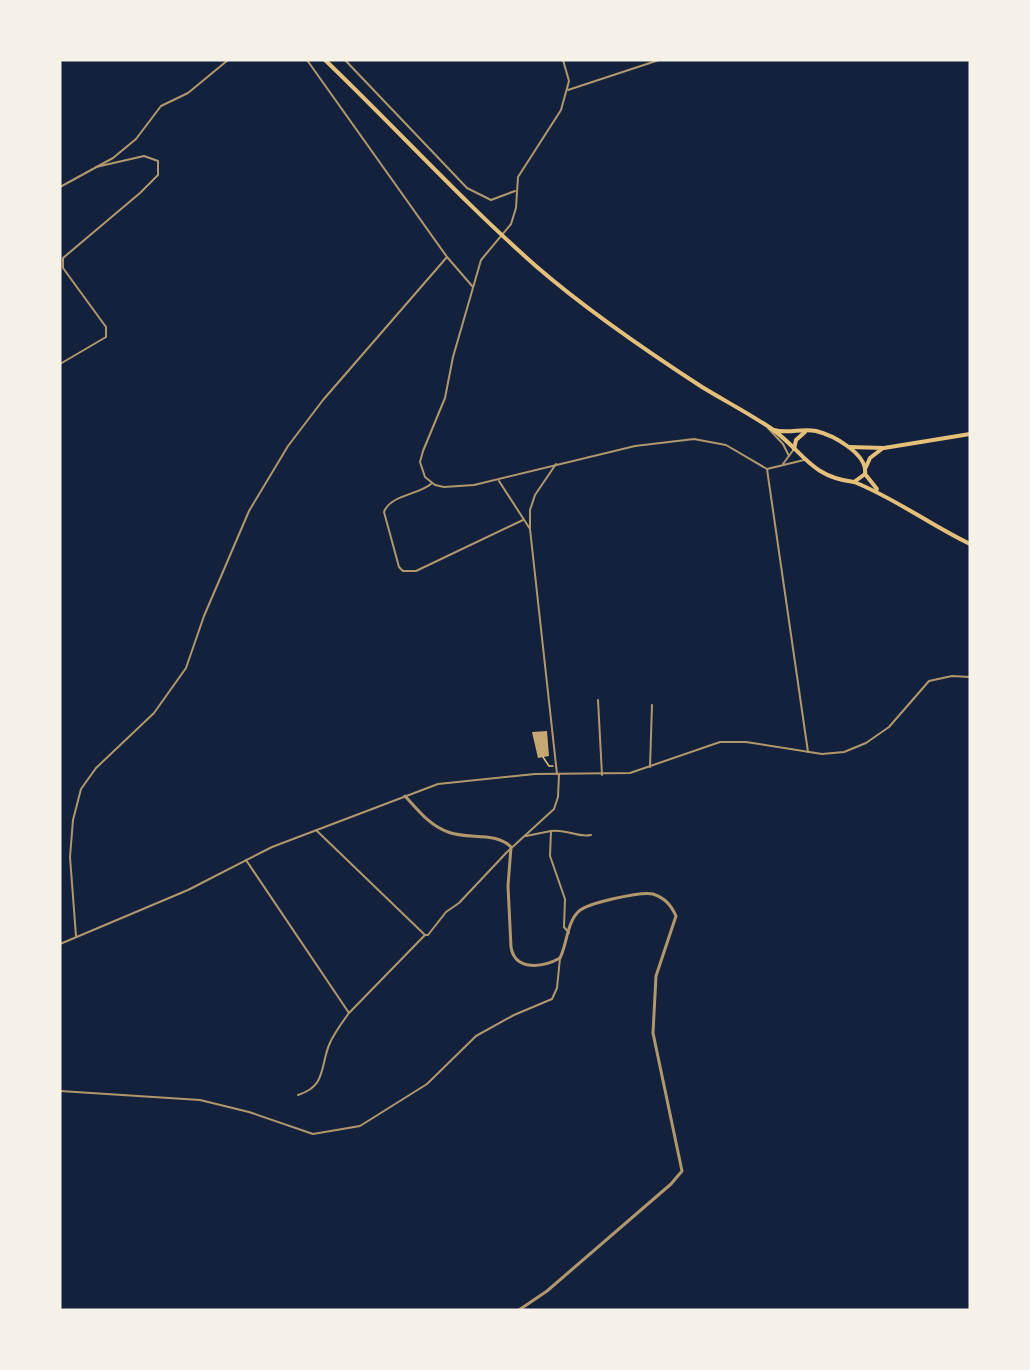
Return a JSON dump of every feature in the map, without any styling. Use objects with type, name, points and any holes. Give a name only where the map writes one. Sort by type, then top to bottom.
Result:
[{"type":"main road","points":[[325,60],[536,266],[596,313],[637,343],[774,430],[804,460],[833,477],[879,492],[908,511],[970,544]]},
{"type":"main road","points":[[774,430],[786,433],[819,432],[857,453],[866,467]]},
{"type":"main road","points":[[794,449],[796,440],[808,431]]},
{"type":"main road","points":[[846,447],[884,448],[970,434]]},
{"type":"main road","points":[[879,492],[866,474],[866,467],[870,458],[884,448]]},
{"type":"main road","points":[[854,482],[866,474]]},
{"type":"street","points":[[60,187],[96,167],[136,139],[161,106],[188,93],[228,60]]},
{"type":"street","points":[[307,60],[447,257],[472,288]]},
{"type":"street","points":[[345,60],[467,188],[491,200],[515,191]]},
{"type":"street","points":[[564,60],[568,90],[561,110],[518,177],[515,191],[516,208],[511,224],[481,260],[443,406],[423,451],[422,470],[432,483],[453,488],[499,481],[556,464],[634,447],[694,439],[726,445],[767,469],[804,460]]},
{"type":"street","points":[[568,90],[659,60]]},
{"type":"street","points":[[60,364],[106,337],[106,327],[63,268],[63,258],[158,175],[158,161],[144,156],[96,167]]},
{"type":"street","points":[[76,936],[70,856],[73,820],[81,789],[96,768],[154,713],[186,668],[204,616],[249,511],[288,446],[323,400],[447,257]]},
{"type":"street","points":[[765,424],[783,444],[789,456]]},
{"type":"street","points":[[783,465],[794,449]]},
{"type":"street","points":[[298,1095],[318,1081],[334,1034],[349,1013],[425,935],[435,928],[446,912],[477,886],[511,847],[554,809],[558,797],[558,774],[530,529],[530,510],[535,495],[556,464]]},
{"type":"street","points":[[767,469],[808,752]]},
{"type":"street","points":[[499,481],[530,529]]},
{"type":"street","points":[[432,483],[423,490],[390,503],[384,512],[399,567],[403,571],[416,572],[523,520]]},
{"type":"street","points":[[60,944],[188,890],[316,830],[405,796],[452,782],[558,774],[630,773],[720,742],[746,742],[834,754],[855,749],[889,727],[929,681],[952,676],[970,677]]},
{"type":"street","points":[[598,700],[602,775]]},
{"type":"street","points":[[650,767],[652,705]]},
{"type":"street","points":[[405,796],[428,820],[447,832],[492,838],[511,847]]},
{"type":"street","points":[[316,830],[425,935]]},
{"type":"street","points":[[526,836],[569,830],[580,836],[591,835]]},
{"type":"street","points":[[551,831],[550,856],[565,899],[564,927],[569,933]]},
{"type":"street","points":[[511,847],[508,886],[512,955],[516,960],[528,965],[540,965],[560,958]]},
{"type":"street","points":[[246,861],[349,1013]]},
{"type":"street","points":[[60,1091],[200,1100],[249,1112],[313,1134],[360,1126],[427,1084],[476,1036],[552,999],[557,988],[560,958],[571,922],[583,907],[650,893],[665,900],[676,915],[656,976],[653,1033],[682,1171],[663,1192],[547,1291],[519,1310]]},
{"type":"path","points":[[543,757],[549,766],[554,766]]},
{"type":"building","points":[[547,731],[549,756],[538,758],[532,732]]}]
